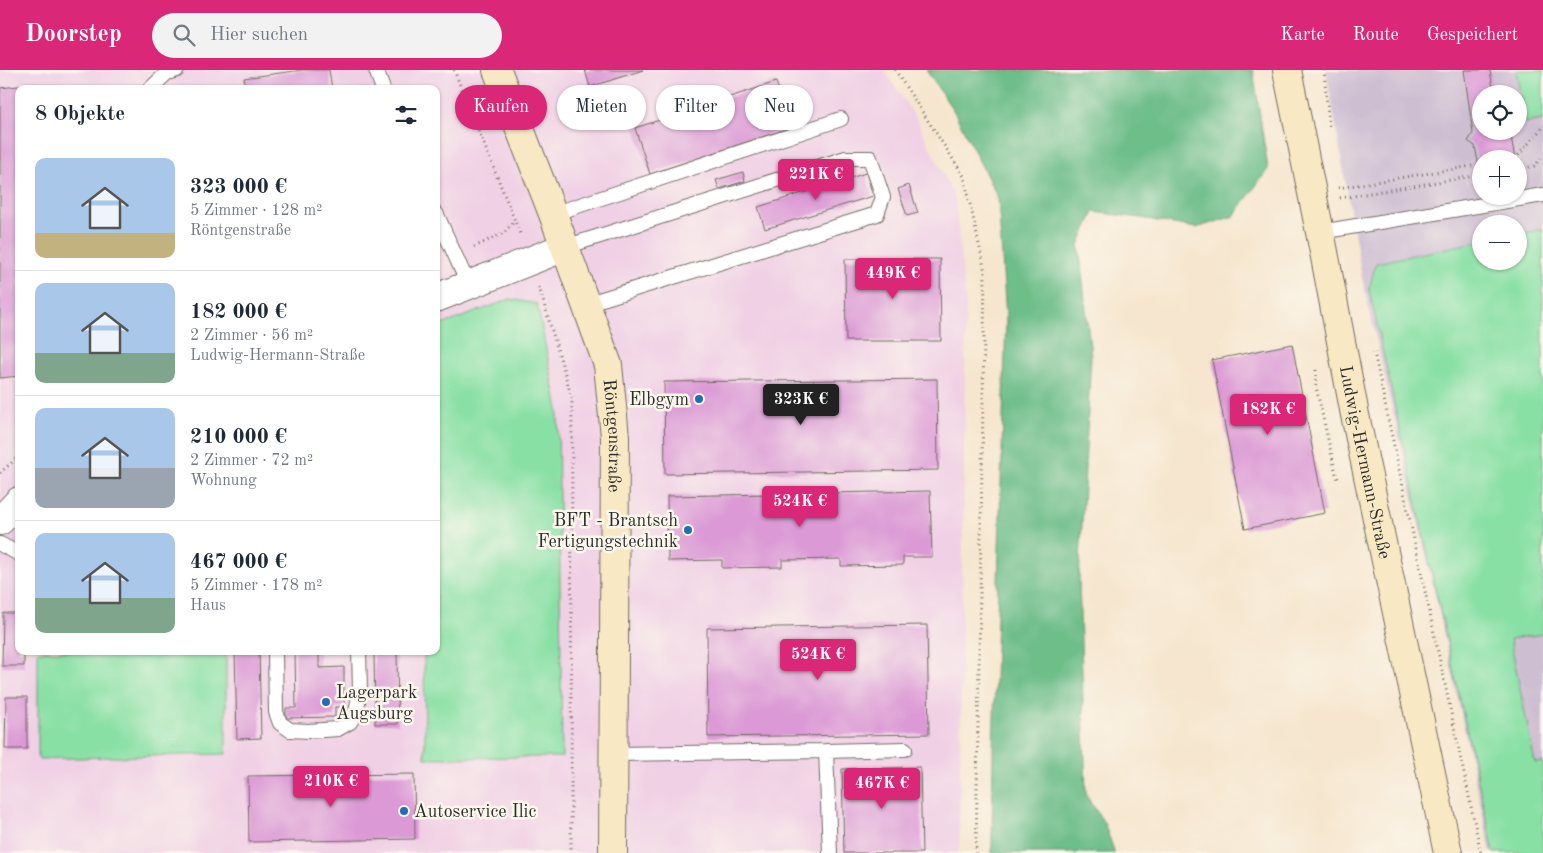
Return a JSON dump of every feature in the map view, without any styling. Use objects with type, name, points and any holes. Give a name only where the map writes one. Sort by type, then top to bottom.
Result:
[{"type":"street","name":"Röntgenstraße","points":[[497,70],[553,214],[608,365],[615,437],[614,853]]},
{"type":"street","name":"Ludwig-Hermann-Straße","points":[[1287,70],[1355,415],[1448,853]]},
{"type":"street","points":[[440,297],[565,247]]},
{"type":"street","points":[[0,522],[15,505]]},
{"type":"lane","points":[[154,85],[167,73],[177,70]]},
{"type":"lane","points":[[376,70],[382,85]]},
{"type":"lane","points":[[553,214],[841,119]]},
{"type":"lane","points":[[565,247],[846,158],[870,158],[883,197],[877,214],[586,304]]},
{"type":"lane","points":[[1320,232],[1543,194]]},
{"type":"lane","points":[[440,230],[469,286]]},
{"type":"lane","points":[[0,544],[15,552]]},
{"type":"lane","points":[[275,655],[276,712],[280,723],[290,730],[308,731],[338,728],[350,722],[356,714],[360,690],[359,655]]},
{"type":"lane","points":[[614,754],[905,749]]},
{"type":"lane","points":[[826,751],[830,853]]},
{"type":"path","points":[[454,70],[531,261],[572,398],[571,853]]},
{"type":"path","points":[[895,70],[964,176],[985,272],[976,853]]},
{"type":"path","points":[[1324,70],[1330,136]]},
{"type":"path","points":[[1523,150],[1543,127]]},
{"type":"path","points":[[1527,168],[1535,166],[1543,155]]},
{"type":"path","points":[[1338,188],[1472,166]]},
{"type":"path","points":[[1340,198],[1472,176]]},
{"type":"path","points":[[1336,180],[1347,228]]},
{"type":"path","points":[[455,256],[504,233],[515,220]]},
{"type":"path","points":[[1371,343],[1481,853]]},
{"type":"path","points":[[0,473],[15,460]]},
{"type":"shaded area","points":[[0,70],[884,70],[916,118],[955,199],[966,305],[959,853],[0,853]]},
{"type":"shaded area","points":[[1326,70],[1543,70],[1543,853],[1491,853],[1439,612],[1362,278]]},
{"type":"green space","points":[[926,70],[1253,70],[1268,169],[1234,216],[1196,228],[1094,212],[1079,245],[1091,356],[1079,580],[1086,795],[1104,823],[1115,853],[992,853],[993,748],[1006,317],[998,198],[955,113]]},
{"type":"green space","points":[[1516,70],[1543,70],[1543,120],[1527,123],[1527,85],[1519,85]]},
{"type":"green space","points":[[1543,229],[1543,634],[1510,639],[1535,763],[1543,762],[1543,853],[1494,853],[1369,289],[1376,263],[1472,243],[1472,270],[1527,270],[1527,232]]},
{"type":"green space","points":[[510,299],[537,304],[558,409],[562,757],[425,758],[424,655],[440,655],[440,325]]},
{"type":"green space","points":[[38,655],[226,655],[226,754],[38,759]]},
{"type":"building","points":[[302,70],[329,70],[331,85],[245,85],[244,78]]},
{"type":"building","points":[[585,70],[643,70],[596,85],[589,85]]},
{"type":"building","points":[[1464,70],[1490,70],[1492,85],[1472,85],[1472,126]]},
{"type":"building","points":[[15,86],[15,376],[0,378],[0,88]]},
{"type":"building","points":[[745,92],[745,130],[783,130],[650,174],[636,130],[646,130],[646,124],[656,121],[656,130],[735,130],[735,95]]},
{"type":"building","points":[[1472,135],[1472,140],[1512,140],[1513,150],[1476,150],[1475,146],[1468,141]]},
{"type":"building","points":[[743,172],[745,181],[719,189],[716,180]]},
{"type":"building","points":[[866,173],[873,196],[765,229],[758,207]]},
{"type":"building","points":[[909,185],[918,213],[907,216],[898,189]]},
{"type":"building","points":[[845,259],[940,259],[941,341],[846,341]]},
{"type":"building","points":[[1292,344],[1325,513],[1245,529],[1212,360]]},
{"type":"building","points":[[937,379],[938,470],[665,474],[664,382]]},
{"type":"building","points":[[930,491],[932,557],[903,557],[903,565],[841,566],[841,559],[782,560],[782,567],[722,568],[722,560],[668,561],[667,496]]},
{"type":"building","points":[[3,613],[15,613],[15,655],[24,655],[24,666],[2,666]]},
{"type":"building","points":[[927,625],[929,734],[708,737],[707,628]]},
{"type":"building","points":[[235,655],[259,655],[261,738],[237,739]]},
{"type":"building","points":[[295,655],[319,655],[319,668],[344,667],[344,707],[335,707],[335,717],[286,718],[286,708],[296,708]]},
{"type":"building","points":[[374,655],[397,655],[398,724],[375,724]]},
{"type":"building","points":[[6,697],[27,697],[27,749],[5,749]]},
{"type":"building","points":[[920,767],[922,853],[844,853],[842,769]]},
{"type":"building","points":[[414,774],[415,839],[249,842],[248,776]]},
{"type":"place","name":"Elbgym","points":[[699,399]]},
{"type":"place","name":"BFT - Brantsch Fertigungstechnik","points":[[688,530]]},
{"type":"place","name":"Lagerpark Augsburg","points":[[326,702]]},
{"type":"place","name":"Autoservice Ilic","points":[[404,811]]}]
